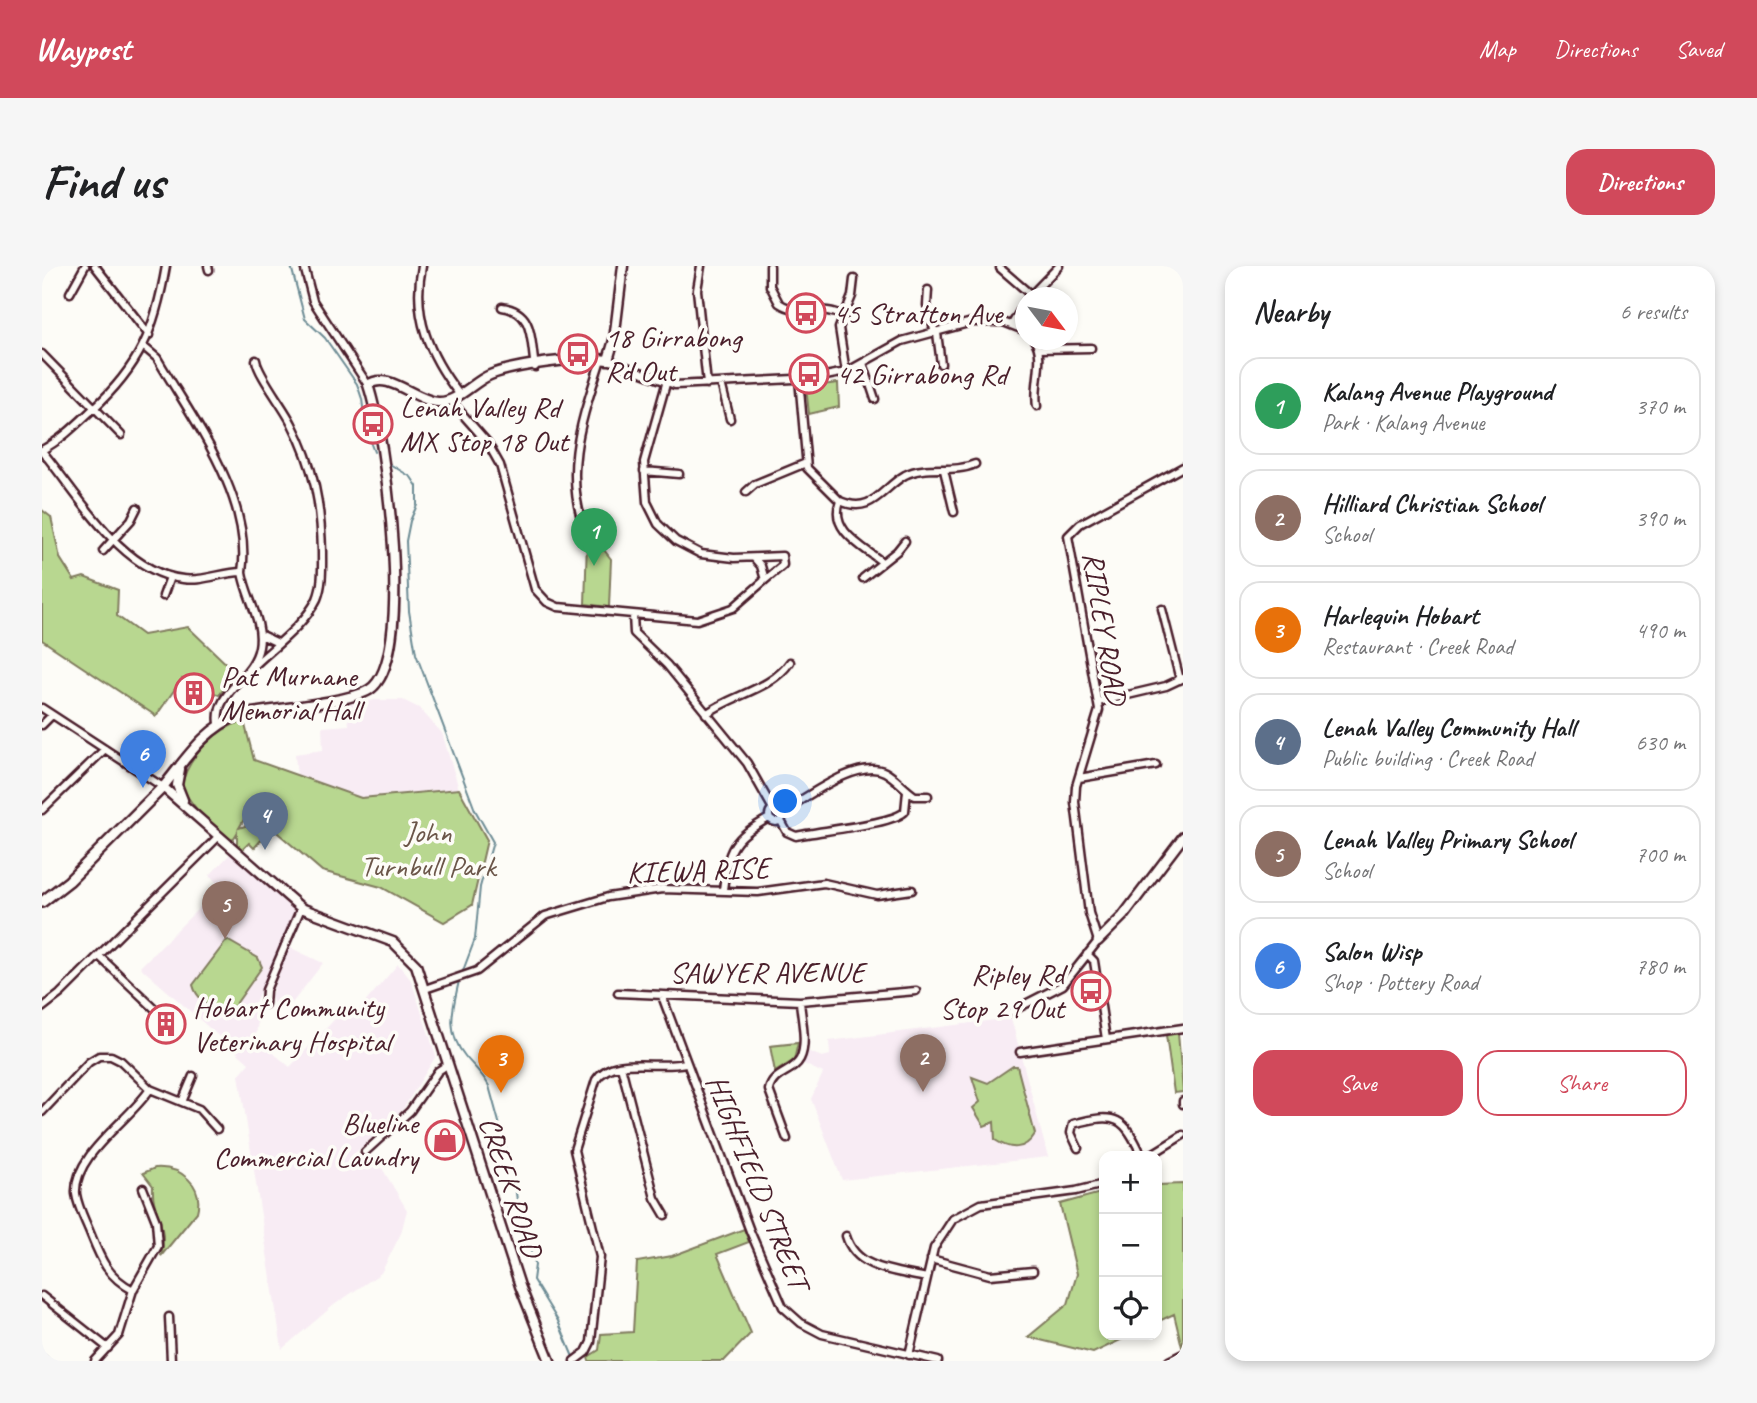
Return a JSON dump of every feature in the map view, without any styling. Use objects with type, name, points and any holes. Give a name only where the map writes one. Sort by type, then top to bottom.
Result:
[{"type":"main road","points":[[42,902],[69,881],[163,787]]},
{"type":"street","points":[[70,293],[85,266]]},
{"type":"street","points":[[95,266],[149,335]]},
{"type":"street","points":[[166,266],[149,335],[127,375],[95,408],[42,451],[114,541],[137,559],[170,577],[199,580],[242,572]]},
{"type":"street","points":[[42,708],[163,787],[219,723],[239,715],[363,693],[380,680],[386,670],[395,627],[395,602],[384,468],[368,386],[313,301],[304,266]]},
{"type":"street","points":[[422,266],[419,292],[423,335],[459,394]]},
{"type":"street","points":[[585,530],[576,500],[576,443],[604,360],[614,340],[623,266]]},
{"type":"street","points":[[701,266],[697,289],[707,384]]},
{"type":"street","points":[[770,266],[769,286],[779,303],[797,310],[827,309],[843,316]]},
{"type":"street","points":[[1039,287],[1059,266]]},
{"type":"street","points":[[1000,268],[1018,287]]},
{"type":"street","points":[[846,372],[839,334],[852,296],[854,279]]},
{"type":"street","points":[[928,290],[927,305],[936,333],[941,364]]},
{"type":"street","points":[[502,307],[519,311],[525,317],[534,367]]},
{"type":"street","points":[[1012,324],[1015,319]]},
{"type":"street","points":[[368,386],[376,380],[384,381],[424,400],[450,400],[492,374],[576,359],[604,360],[666,384],[799,379],[846,372],[902,341],[982,321],[1015,326]]},
{"type":"street","points":[[144,347],[157,358],[237,505],[245,537],[242,572],[261,635],[253,666]]},
{"type":"street","points":[[1078,348],[1091,348]]},
{"type":"street","points":[[1037,406],[1034,391],[1039,350]]},
{"type":"street","points":[[42,354],[121,435]]},
{"type":"street","points":[[219,723],[220,705],[253,666],[311,608],[318,595],[322,568],[317,484],[305,450],[276,393],[257,369],[256,360]]},
{"type":"street","points":[[863,363],[875,399]]},
{"type":"street","points":[[799,379],[806,463],[810,472],[840,501],[855,505],[868,504],[906,475],[963,469],[975,464]]},
{"type":"street","points":[[721,383],[730,419]]},
{"type":"street","points":[[450,400],[487,443],[500,465],[538,594],[558,607],[686,620],[716,616],[733,608],[783,565],[784,558],[778,555],[754,558],[702,554],[669,536],[651,512],[644,471],[646,453],[666,384]]},
{"type":"street","points":[[746,492],[755,484],[806,463]]},
{"type":"street","name":"RIPLEY ROAD","points":[[1098,941],[1091,923],[1075,793],[1097,726],[1098,702],[1068,536],[1080,524],[1183,467]]},
{"type":"street","points":[[944,470],[954,512]]},
{"type":"street","points":[[644,471],[679,474]]},
{"type":"street","points":[[840,501],[836,514],[839,525],[882,562]]},
{"type":"street","points":[[103,551],[114,541],[136,508]]},
{"type":"street","points":[[863,578],[905,541]]},
{"type":"street","points":[[754,558],[761,566],[765,580]]},
{"type":"street","points":[[163,596],[170,577]]},
{"type":"street","points":[[1098,702],[1166,686],[1181,679],[1162,610]]},
{"type":"street","points":[[633,615],[634,633],[747,763],[773,809],[783,811],[859,769],[878,769],[915,796],[928,796]]},
{"type":"street","points":[[261,635],[278,643]]},
{"type":"street","points":[[706,714],[765,684],[783,671],[790,662]]},
{"type":"street","points":[[42,725],[52,715]]},
{"type":"street","points":[[42,810],[105,749]]},
{"type":"street","points":[[182,763],[177,785],[186,806]]},
{"type":"street","points":[[1079,778],[1156,765]]},
{"type":"street","name":"CREEK ROAD","points":[[163,787],[301,908],[400,947],[416,965],[520,1286],[550,1361]]},
{"type":"street","points":[[783,811],[781,821],[787,832],[796,836],[811,831],[893,820],[905,811],[908,791]]},
{"type":"street","points":[[723,890],[728,857],[734,843],[744,833],[769,818],[773,809]]},
{"type":"street","points":[[769,818],[774,822],[781,821]]},
{"type":"street","points":[[43,1006],[99,956],[219,836]]},
{"type":"street","points":[[1010,1012],[1058,989],[1122,916],[1183,837]]},
{"type":"street","name":"KIEWA RISE","points":[[425,989],[469,975],[490,961],[528,927],[559,911],[608,897],[651,890],[758,892],[824,883],[877,895],[912,890]]},
{"type":"street","points":[[265,1004],[267,990],[301,908]]},
{"type":"street","points":[[1087,954],[1094,961],[1106,1039]]},
{"type":"street","points":[[99,956],[154,1008]]},
{"type":"street","name":"SAWYER AVENUE","points":[[618,993],[800,1001],[916,991]]},
{"type":"street","name":"HIGHFIELD STREET","points":[[662,996],[685,1063],[772,1286],[783,1307],[801,1323],[822,1334],[938,1361]]},
{"type":"street","points":[[788,1139],[769,1090],[774,1079],[795,1065],[802,1054],[800,1001]]},
{"type":"street","points":[[1020,1052],[1183,1028]]},
{"type":"street","points":[[42,1112],[89,1062],[99,1056],[111,1056],[121,1061],[150,1089],[199,1109],[217,1129]]},
{"type":"street","points":[[574,1361],[584,1354],[592,1339],[600,1257],[575,1145],[598,1076],[606,1069],[621,1066],[670,1067],[685,1063]]},
{"type":"street","points":[[365,1152],[410,1111],[438,1071],[447,1065]]},
{"type":"street","points":[[621,1066],[655,1198],[666,1215]]},
{"type":"street","points":[[182,1102],[193,1076]]},
{"type":"street","points":[[133,1290],[117,1280],[103,1264],[78,1205],[76,1188],[91,1153],[135,1111],[150,1089]]},
{"type":"street","points":[[1078,1148],[1071,1133],[1072,1120],[1116,1118],[1127,1126],[1140,1151]]},
{"type":"street","points":[[1157,1151],[1183,1135]]},
{"type":"street","points":[[909,1354],[930,1259],[947,1225],[974,1206],[1099,1185]]},
{"type":"street","points":[[95,1361],[123,1327],[133,1290],[155,1253],[158,1239],[156,1221],[143,1188]]},
{"type":"street","points":[[846,1236],[853,1251],[865,1262],[926,1278]]},
{"type":"street","points":[[930,1259],[990,1275],[1033,1271]]},
{"type":"street","points":[[42,1296],[108,1348]]},
{"type":"street","points":[[169,1317],[171,1361]]},
{"type":"street","points":[[1169,1361],[1183,1354]]},
{"type":"shaded area","points":[[375,700],[403,700],[419,708],[442,733],[459,789],[361,798],[297,777],[295,754],[323,750],[322,727],[349,725],[346,705]]},
{"type":"shaded area","points":[[230,854],[295,912],[254,1005],[259,1014],[256,1046],[260,1051],[265,1046],[290,1067],[347,1006],[356,1013],[398,964],[411,980],[436,1056],[403,1109],[354,1154],[362,1164],[359,1167],[362,1170],[379,1163],[407,1210],[401,1233],[381,1273],[334,1305],[282,1349],[239,1075],[249,1063],[140,967],[220,887],[210,875]]},
{"type":"shaded area","points":[[289,947],[323,963],[286,1011],[274,1005],[271,996]]},
{"type":"shaded area","points":[[1011,1018],[1048,1157],[842,1180],[811,1099],[823,1073],[802,1063],[807,1051],[822,1057],[830,1055],[829,1041]]},
{"type":"green space","points":[[838,383],[839,407],[809,414],[806,387]]},
{"type":"green space","points":[[42,510],[51,517],[60,558],[74,580],[84,577],[118,590],[117,616],[143,635],[188,627],[237,674],[219,695],[182,679],[156,716],[42,640]]},
{"type":"green space","points":[[594,537],[611,559],[609,607],[585,604],[587,541]]},
{"type":"green space","name":"John Turnbull Park","points":[[244,721],[254,760],[361,798],[459,789],[487,840],[472,905],[444,922],[381,887],[322,871],[250,809],[239,828],[248,825],[264,837],[254,848],[249,843],[242,850],[237,845],[237,833],[232,841],[198,811],[181,788],[189,766],[204,746],[222,731]]},
{"type":"green space","points":[[227,940],[258,958],[262,967],[231,1011],[225,1014],[201,999],[193,985]]},
{"type":"green space","points":[[1178,1033],[1183,1092],[1174,1093],[1166,1035]]},
{"type":"green space","points":[[798,1043],[794,1060],[775,1072],[770,1046]]},
{"type":"green space","points":[[1017,1066],[1035,1134],[1027,1144],[1017,1147],[1006,1146],[995,1140],[994,1122],[984,1126],[973,1108],[980,1102],[972,1077],[988,1083]]},
{"type":"green space","points":[[155,1168],[174,1170],[182,1174],[194,1186],[198,1202],[197,1212],[161,1256],[163,1235],[153,1186],[143,1173]]},
{"type":"green space","points":[[1183,1184],[1183,1351],[1174,1314],[1162,1320],[1162,1185]]},
{"type":"green space","points":[[1099,1193],[1099,1340],[1120,1340],[1093,1353],[1028,1337],[1068,1304],[1077,1274],[1060,1204]]},
{"type":"green space","points":[[744,1229],[749,1242],[717,1254],[751,1333],[724,1361],[589,1361],[588,1357],[599,1350],[601,1334],[633,1332],[637,1262],[672,1256]]},
{"type":"waterway","points":[[291,266],[305,319],[325,338],[357,384],[366,431],[374,452]]},
{"type":"waterway","points":[[388,463],[411,477],[417,486],[417,505],[406,541],[409,611],[416,654],[475,810],[493,842],[480,887],[475,939],[461,976]]},
{"type":"waterway","points":[[459,981],[452,1019],[455,1038],[465,1056],[489,1086],[514,1177],[519,1216],[535,1265],[533,1280],[558,1321],[573,1357]]},
{"type":"place","name":"45 Stratton Ave","points":[[806,313]]},
{"type":"place","name":"18 Girrabong Rd Out","points":[[578,354]]},
{"type":"place","name":"42 Girrabong Rd","points":[[809,374]]},
{"type":"place","name":"Lenah Valley Rd MX Stop 18 Out","points":[[373,424]]},
{"type":"place","name":"Kalang Avenue Playground","points":[[594,566]]},
{"type":"place","name":"Pat Murnane Memorial Hall","points":[[194,693]]},
{"type":"place","name":"Salon Wisp","points":[[143,788]]},
{"type":"place","name":"Lenah Valley Community Hall","points":[[265,850]]},
{"type":"place","name":"Lenah Valley Primary School","points":[[225,939]]},
{"type":"place","name":"Ripley Rd Stop 29 Out","points":[[1091,991]]},
{"type":"place","name":"Hobart Community Veterinary Hospital","points":[[166,1024]]},
{"type":"place","name":"Hilliard Christian School","points":[[923,1092]]},
{"type":"place","name":"Harlequin Hobart","points":[[501,1093]]},
{"type":"place","name":"Blueline Commercial Laundry","points":[[445,1140]]}]
